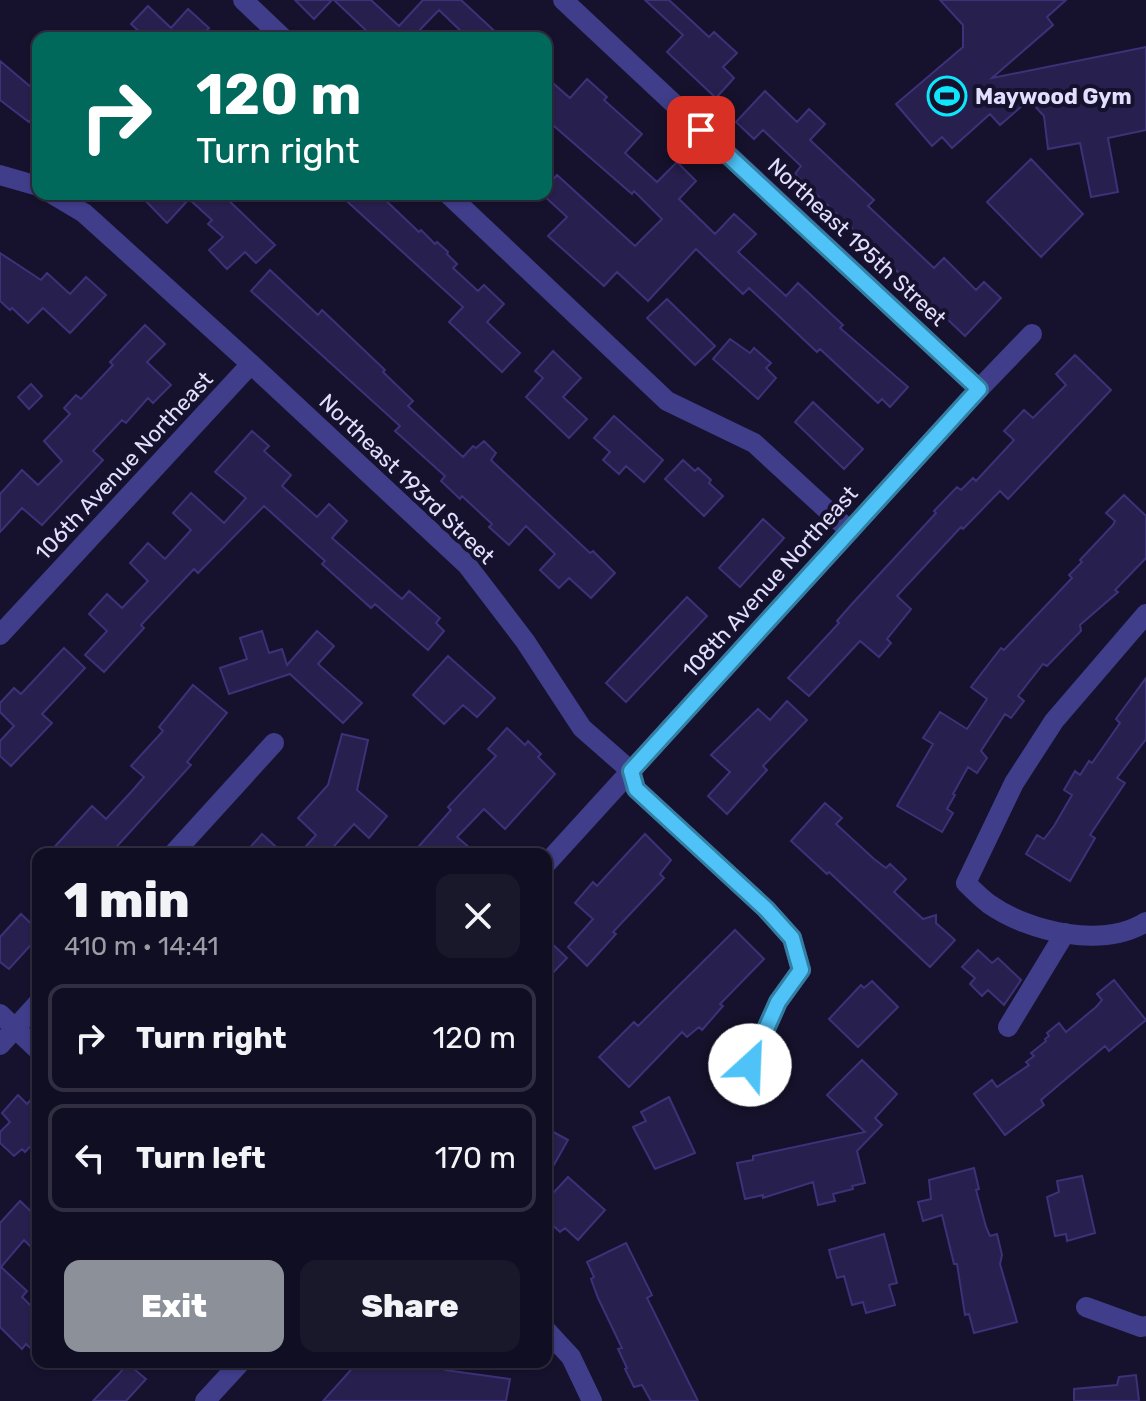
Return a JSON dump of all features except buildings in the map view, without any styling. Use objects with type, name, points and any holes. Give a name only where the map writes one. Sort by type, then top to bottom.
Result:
[{"type":"street","points":[[243,0],[277,32]]},
{"type":"street","name":"Northeast 195th Street","points":[[563,0],[979,389]]},
{"type":"street","points":[[0,175],[32,184]]},
{"type":"street","name":"Northeast 193rd Street","points":[[62,200],[84,213],[467,565],[525,641],[582,728],[631,771],[636,789],[766,909],[792,938],[801,970],[778,1002],[750,1065]]},
{"type":"street","points":[[454,200],[667,401],[754,443],[850,531]]},
{"type":"street","name":"108th Avenue Northeast","points":[[552,857],[1032,334]]},
{"type":"street","name":"106th Avenue Northeast","points":[[0,635],[251,364]]},
{"type":"street","points":[[1146,614],[1054,721],[1014,783],[966,883],[989,904],[1041,929],[1096,937],[1146,922]]},
{"type":"street","points":[[178,848],[274,743]]},
{"type":"street","points":[[1008,1027],[1065,933]]},
{"type":"street","points":[[0,1045],[7,1021],[32,1006]]},
{"type":"street","points":[[7,1021],[32,1044]]},
{"type":"street","points":[[1086,1307],[1141,1327],[1146,1326]]},
{"type":"street","points":[[552,1336],[571,1357],[592,1401]]},
{"type":"street","points":[[205,1401],[235,1368]]},
{"type":"place","name":"Maywood Gym","points":[[947,96]]},
{"type":"route","points":[[701,130],[979,389],[631,771],[636,789],[766,909],[792,938],[801,970],[778,1002],[750,1065]]}]
